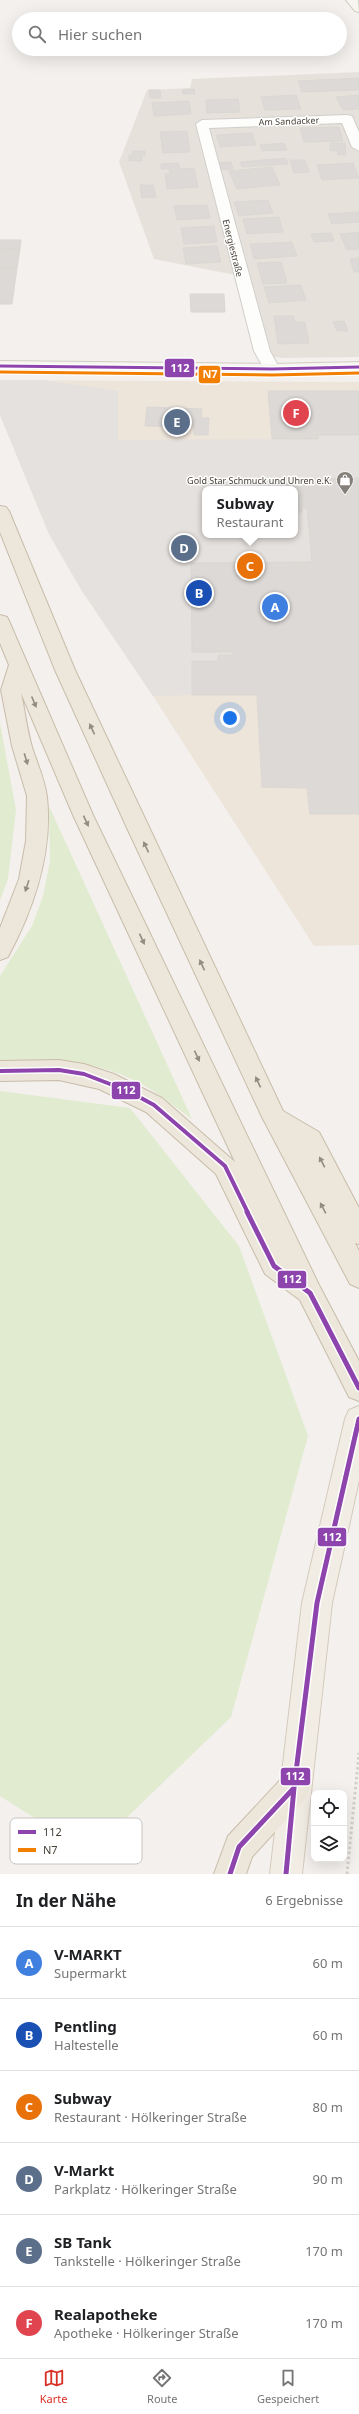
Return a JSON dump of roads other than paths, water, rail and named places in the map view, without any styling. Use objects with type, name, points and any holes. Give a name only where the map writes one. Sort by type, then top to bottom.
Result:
[{"type":"highway","points":[[0,511],[65,670],[274,1117],[351,1233],[359,1276]]},
{"type":"highway","points":[[0,621],[83,815],[310,1293],[359,1388]]},
{"type":"highway","points":[[0,951],[19,911],[30,879],[36,841],[37,796],[22,746],[11,690],[18,666]]},
{"type":"highway","points":[[0,1071],[60,1070],[84,1074],[106,1080],[154,1105],[176,1122],[225,1166],[274,1266],[310,1293]]},
{"type":"highway","points":[[230,1874],[240,1847],[294,1788]]},
{"type":"main road","points":[[286,1874],[294,1788],[317,1603],[359,1419]]},
{"type":"street","points":[[352,0],[359,9]]},
{"type":"street","name":"Am Sandacker","points":[[202,124],[347,119],[359,147]]},
{"type":"street","name":"Energiestraße","points":[[202,124],[262,351],[272,369]]},
{"type":"street","points":[[0,366],[272,369],[359,367]]},
{"type":"place","name":"Realapotheke","points":[[296,413]]},
{"type":"place","name":"SB Tank","points":[[177,422]]},
{"type":"place","name":"Gold Star Schmuck und Uhren e.K.","points":[[345,495]]},
{"type":"place","name":"V-Markt","points":[[184,548]]},
{"type":"place","name":"Subway","points":[[250,566]]},
{"type":"place","name":"Pentling","points":[[199,593]]},
{"type":"place","name":"V-MARKT","points":[[275,607]]}]
